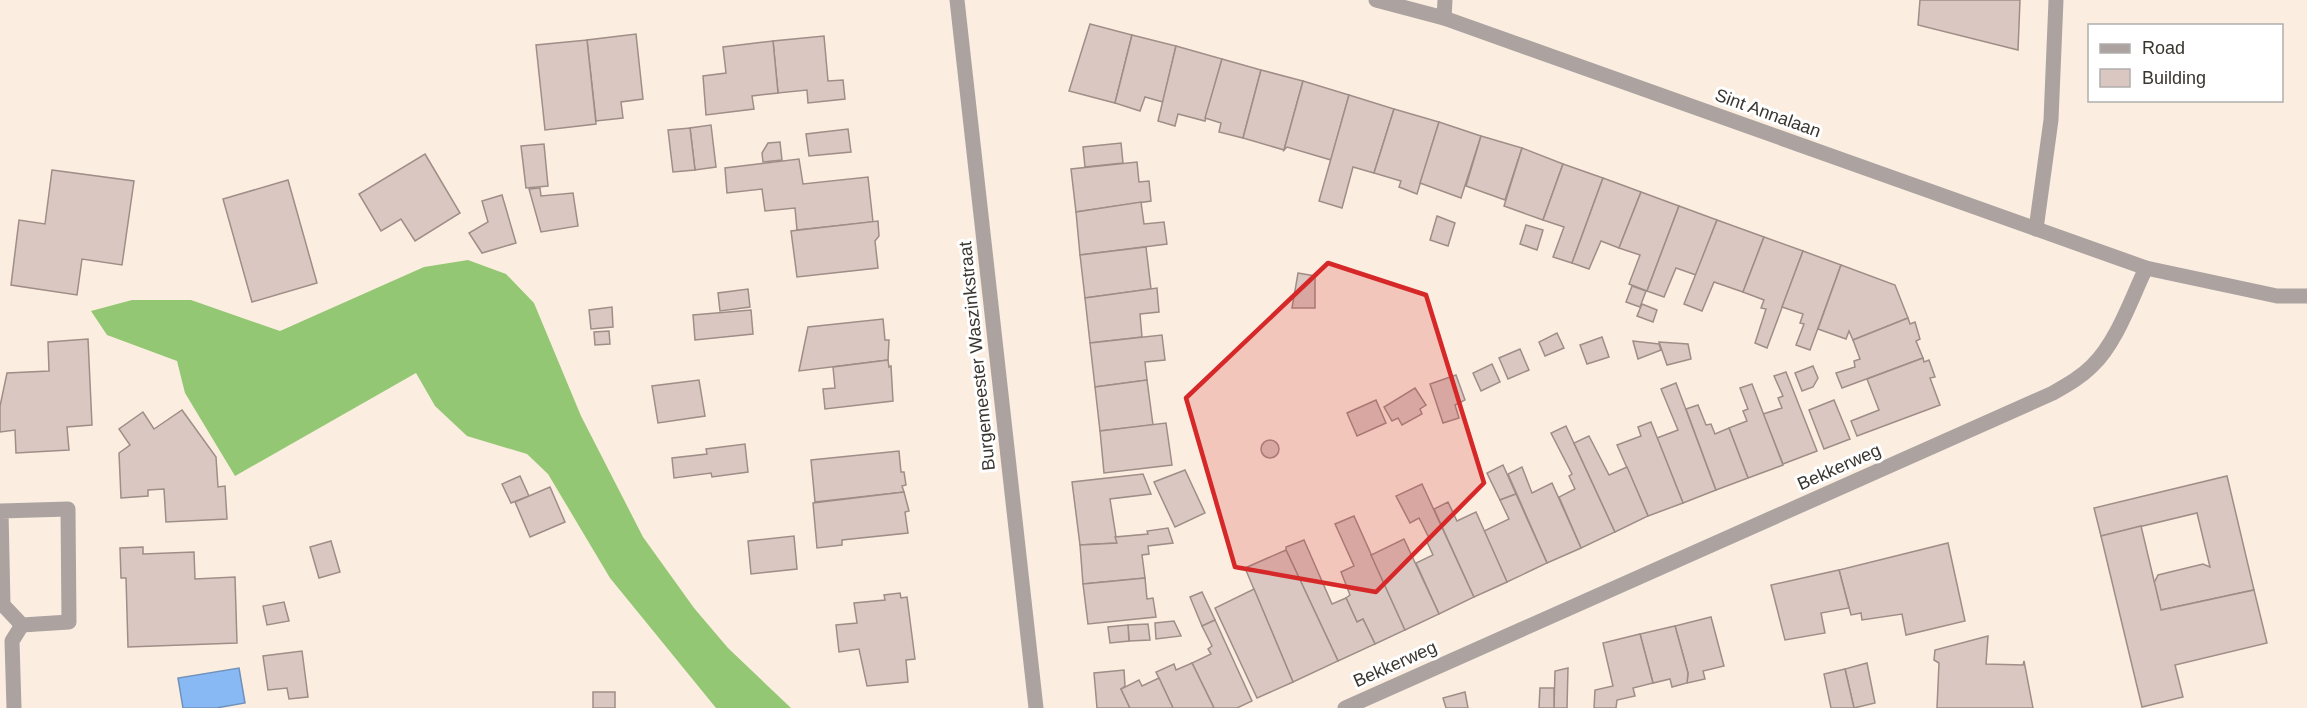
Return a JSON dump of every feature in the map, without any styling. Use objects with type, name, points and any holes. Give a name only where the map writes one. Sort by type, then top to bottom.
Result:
[{"type":"street","name":"Burgemeester Waszinkstraat","points":[[957,0],[1036,708]]},
{"type":"street","name":"Sint Annalaan","points":[[1376,0],[1444,18],[2146,268]]},
{"type":"street","points":[[1444,18],[1445,0]]},
{"type":"street","points":[[2036,229],[2051,120],[2056,0]]},
{"type":"street","points":[[2146,268],[2266,294],[2307,297]]},
{"type":"street","name":"Bekkerweg","points":[[1345,708],[2061,388],[2094,365],[2112,337],[2146,268]]},
{"type":"street","points":[[68,509],[69,622],[22,625],[3,605],[1,511],[68,509]]},
{"type":"street","points":[[14,708],[12,641],[22,625]]},
{"type":"highlighted area","points":[[1328,263],[1426,295],[1484,483],[1376,592],[1235,567],[1186,398]]},
{"type":"green space","points":[[468,260],[506,274],[534,303],[581,416],[643,537],[694,608],[728,648],[791,708],[716,708],[610,578],[548,474],[527,454],[467,436],[435,406],[416,373],[235,476],[185,393],[177,361],[107,335],[91,311],[132,300],[191,300],[280,331],[424,267]]},
{"type":"water","points":[[239,668],[245,703],[216,708],[183,708],[178,678]]},
{"type":"building","points":[[1920,0],[2020,0],[2018,50],[1918,25]]},
{"type":"building","points":[[1090,24],[1132,35],[1115,103],[1069,91]]},
{"type":"building","points":[[636,34],[643,99],[621,102],[623,118],[596,121],[587,40]]},
{"type":"building","points":[[1132,35],[1176,46],[1163,102],[1145,97],[1140,111],[1115,103]]},
{"type":"building","points":[[824,36],[828,81],[843,80],[845,99],[808,103],[807,90],[778,93],[773,41]]},
{"type":"building","points":[[587,40],[596,124],[545,130],[536,45]]},
{"type":"building","points":[[773,41],[778,93],[752,96],[754,109],[706,115],[703,76],[726,73],[723,47]]},
{"type":"building","points":[[1176,46],[1222,59],[1205,121],[1178,114],[1175,126],[1158,121]]},
{"type":"building","points":[[1222,59],[1261,70],[1243,138],[1219,132],[1221,123],[1205,118]]},
{"type":"building","points":[[1261,70],[1303,81],[1284,150],[1243,138]]},
{"type":"building","points":[[1303,81],[1349,95],[1331,160],[1287,147],[1284,150]]},
{"type":"building","points":[[1349,95],[1394,109],[1374,173],[1353,167],[1342,208],[1319,201]]},
{"type":"building","points":[[1394,109],[1439,122],[1417,194],[1399,187],[1401,181],[1374,173]]},
{"type":"building","points":[[1439,122],[1481,136],[1461,198],[1420,183]]},
{"type":"building","points":[[711,125],[716,167],[695,170],[690,128]]},
{"type":"building","points":[[690,128],[695,170],[673,172],[668,130]]},
{"type":"building","points":[[848,129],[851,152],[809,156],[806,134]]},
{"type":"building","points":[[1481,136],[1522,148],[1505,200],[1466,186]]},
{"type":"building","points":[[780,142],[782,160],[763,162],[762,153],[768,143]]},
{"type":"building","points":[[1121,143],[1123,163],[1085,167],[1083,147]]},
{"type":"building","points":[[544,144],[548,186],[526,188],[521,146]]},
{"type":"building","points":[[1522,148],[1563,164],[1543,220],[1504,206]]},
{"type":"building","points":[[425,154],[460,213],[415,241],[401,219],[381,231],[359,194]]},
{"type":"building","points":[[799,159],[803,184],[868,177],[873,222],[797,230],[795,208],[765,211],[762,189],[727,193],[725,168]]},
{"type":"building","points":[[1137,162],[1139,182],[1149,181],[1151,201],[1076,212],[1071,169]]},
{"type":"building","points":[[1563,164],[1603,178],[1572,263],[1553,257],[1564,227],[1543,220]]},
{"type":"building","points":[[52,170],[134,181],[122,265],[82,259],[77,295],[11,285],[19,220],[45,224]]},
{"type":"building","points":[[1603,178],[1641,192],[1619,248],[1601,241],[1589,269],[1572,263]]},
{"type":"building","points":[[288,180],[317,283],[252,302],[223,199]]},
{"type":"building","points":[[540,188],[541,196],[573,193],[578,226],[541,232],[529,189]]},
{"type":"building","points":[[1641,192],[1679,206],[1647,291],[1629,284],[1640,255],[1619,248]]},
{"type":"building","points":[[502,195],[516,243],[482,253],[469,233],[488,222],[482,201]]},
{"type":"building","points":[[1141,202],[1144,224],[1164,222],[1167,244],[1080,255],[1076,212]]},
{"type":"building","points":[[1679,206],[1717,220],[1696,275],[1676,268],[1664,297],[1647,291]]},
{"type":"building","points":[[1437,216],[1455,223],[1448,246],[1430,240]]},
{"type":"building","points":[[1717,220],[1764,237],[1743,292],[1714,282],[1702,311],[1684,304]]},
{"type":"building","points":[[878,221],[879,236],[875,241],[878,268],[797,277],[791,231]]},
{"type":"building","points":[[1526,225],[1543,230],[1537,250],[1520,244]]},
{"type":"building","points":[[1764,237],[1803,251],[1767,348],[1755,343],[1766,309],[1761,308],[1764,300],[1743,292]]},
{"type":"building","points":[[1146,247],[1151,289],[1085,298],[1080,255]]},
{"type":"building","points":[[1803,251],[1841,265],[1810,350],[1796,345],[1804,324],[1800,323],[1803,314],[1782,307]]},
{"type":"building","points":[[1841,265],[1895,285],[1908,318],[1853,340],[1849,331],[1846,339],[1818,329]]},
{"type":"building","points":[[1298,273],[1315,276],[1315,308],[1292,308]]},
{"type":"building","points":[[1632,286],[1646,291],[1640,307],[1626,302]]},
{"type":"building","points":[[1157,288],[1159,312],[1140,314],[1142,337],[1090,343],[1085,298]]},
{"type":"building","points":[[748,289],[750,307],[720,311],[718,293]]},
{"type":"building","points":[[1642,304],[1657,310],[1653,322],[1637,316]]},
{"type":"building","points":[[612,307],[613,327],[591,329],[589,310]]},
{"type":"building","points":[[751,310],[753,334],[695,340],[693,315]]},
{"type":"building","points":[[1908,318],[1910,324],[1915,322],[1920,339],[1916,341],[1923,358],[1842,388],[1836,373],[1855,367],[1854,361],[1860,359],[1853,340]]},
{"type":"building","points":[[883,319],[885,340],[889,340],[888,360],[799,371],[808,327]]},
{"type":"building","points":[[609,331],[610,344],[595,345],[594,332]]},
{"type":"building","points":[[1557,333],[1564,348],[1545,356],[1539,342]]},
{"type":"building","points":[[1162,335],[1165,360],[1145,362],[1147,380],[1095,387],[1090,343]]},
{"type":"building","points":[[1602,337],[1609,357],[1587,364],[1580,345]]},
{"type":"building","points":[[88,339],[92,425],[67,427],[69,450],[16,453],[15,430],[0,432],[0,406],[7,373],[49,371],[48,342]]},
{"type":"building","points":[[1633,341],[1659,344],[1661,350],[1638,359]]},
{"type":"building","points":[[1659,342],[1688,344],[1691,359],[1667,365]]},
{"type":"building","points":[[1520,349],[1529,370],[1508,379],[1499,358]]},
{"type":"building","points":[[1923,358],[1924,362],[1929,360],[1935,377],[1930,378],[1940,405],[1857,436],[1851,421],[1879,410],[1867,379]]},
{"type":"building","points":[[888,360],[889,367],[891,366],[893,401],[825,409],[823,389],[835,388],[833,367]]},
{"type":"building","points":[[1492,364],[1500,382],[1481,391],[1473,373]]},
{"type":"building","points":[[1813,366],[1818,378],[1813,387],[1802,391],[1795,373]]},
{"type":"building","points":[[1786,372],[1817,451],[1783,464],[1763,414],[1782,408],[1778,398],[1783,396],[1774,376]]},
{"type":"building","points":[[1456,375],[1465,400],[1455,405],[1459,418],[1443,423],[1430,384]]},
{"type":"building","points":[[699,380],[705,416],[658,423],[652,386]]},
{"type":"building","points":[[1147,380],[1153,425],[1100,431],[1095,387]]},
{"type":"building","points":[[1676,383],[1716,490],[1683,503],[1657,438],[1678,430],[1661,389]]},
{"type":"building","points":[[1752,384],[1783,465],[1748,478],[1729,428],[1747,421],[1743,411],[1748,409],[1740,388]]},
{"type":"building","points":[[1415,388],[1426,405],[1420,409],[1422,414],[1402,425],[1398,418],[1392,421],[1384,407]]},
{"type":"building","points":[[1376,400],[1386,423],[1357,436],[1347,413]]},
{"type":"building","points":[[1834,400],[1850,439],[1824,449],[1809,410]]},
{"type":"building","points":[[1698,405],[1706,425],[1711,424],[1715,434],[1729,428],[1748,478],[1716,490],[1686,409]]},
{"type":"building","points":[[182,410],[216,457],[218,487],[225,486],[227,519],[166,522],[164,489],[148,490],[148,496],[121,498],[119,453],[130,445],[119,429],[143,412],[154,429]]},
{"type":"building","points":[[1651,422],[1683,503],[1648,516],[1617,445],[1641,436],[1638,427]]},
{"type":"building","points":[[1166,423],[1172,465],[1104,473],[1100,431]]},
{"type":"building","points":[[1566,426],[1615,532],[1581,548],[1559,497],[1575,489],[1569,476],[1572,474],[1551,433]]},
{"type":"building","points":[[1589,436],[1609,475],[1627,467],[1648,516],[1615,532],[1574,443]]},
{"type":"building","points":[[1270,440],[1276,443],[1279,449],[1276,455],[1270,458],[1264,455],[1261,449],[1264,443]]},
{"type":"building","points":[[745,444],[748,472],[712,477],[711,473],[674,478],[672,458],[707,454],[706,449]]},
{"type":"building","points":[[899,451],[901,472],[904,472],[906,485],[902,486],[904,492],[815,502],[811,460]]},
{"type":"building","points":[[1503,465],[1516,494],[1500,500],[1487,473]]},
{"type":"building","points":[[1522,467],[1532,493],[1552,483],[1581,548],[1547,563],[1508,474]]},
{"type":"building","points":[[1185,470],[1205,513],[1175,527],[1154,482]]},
{"type":"building","points":[[1143,474],[1151,494],[1110,499],[1117,543],[1080,545],[1072,482]]},
{"type":"building","points":[[520,476],[529,496],[511,503],[502,484]]},
{"type":"building","points":[[2227,476],[2254,590],[2161,610],[2154,583],[2158,575],[2203,564],[2210,567],[2197,513],[2101,536],[2094,508]]},
{"type":"building","points":[[1422,484],[1474,597],[1439,614],[1416,563],[1433,555],[1427,542],[1430,540],[1419,518],[1410,523],[1396,496]]},
{"type":"building","points":[[550,487],[565,522],[530,537],[515,502]]},
{"type":"building","points":[[904,492],[909,511],[905,512],[908,533],[842,540],[842,545],[817,548],[813,503]]},
{"type":"building","points":[[1516,494],[1547,563],[1507,582],[1484,531],[1509,519],[1500,500]]},
{"type":"building","points":[[1448,502],[1457,521],[1476,512],[1507,582],[1474,597],[1434,509]]},
{"type":"building","points":[[1354,516],[1405,630],[1375,644],[1363,619],[1357,622],[1346,598],[1350,595],[1341,572],[1354,566],[1335,524]]},
{"type":"building","points":[[2141,526],[2161,610],[2254,590],[2267,643],[2175,665],[2183,697],[2142,707],[2101,536]]},
{"type":"building","points":[[1168,528],[1173,543],[1148,546],[1149,554],[1142,555],[1145,578],[1083,584],[1080,545],[1117,543],[1115,537],[1148,534],[1147,531]]},
{"type":"building","points":[[794,536],[797,569],[751,574],[748,541]]},
{"type":"building","points":[[1404,539],[1439,614],[1405,630],[1371,555]]},
{"type":"building","points":[[1304,540],[1332,604],[1346,598],[1357,622],[1363,619],[1375,644],[1338,661],[1286,550],[1286,547]]},
{"type":"building","points":[[331,541],[340,572],[319,578],[310,547]]},
{"type":"building","points":[[1948,543],[1965,621],[1906,635],[1902,614],[1862,620],[1861,613],[1851,615],[1839,570]]},
{"type":"building","points":[[143,547],[143,554],[194,552],[195,579],[235,577],[237,643],[128,647],[126,578],[121,578],[120,548]]},
{"type":"building","points":[[1286,550],[1338,661],[1293,682],[1245,568]]},
{"type":"building","points":[[1839,570],[1849,608],[1821,613],[1825,633],[1785,640],[1771,585]]},
{"type":"building","points":[[1145,578],[1147,599],[1153,598],[1156,617],[1088,624],[1083,584]]},
{"type":"building","points":[[1254,589],[1293,682],[1257,698],[1215,608]]},
{"type":"building","points":[[1202,592],[1215,620],[1202,626],[1190,597]]},
{"type":"building","points":[[900,593],[901,598],[907,597],[915,659],[906,660],[908,682],[867,686],[859,649],[839,652],[836,625],[857,623],[854,603],[885,600],[884,595]]},
{"type":"building","points":[[284,602],[289,621],[267,625],[263,606]]},
{"type":"building","points":[[1711,617],[1724,666],[1703,671],[1705,679],[1687,683],[1688,673],[1675,626]]},
{"type":"building","points":[[1215,620],[1252,701],[1237,708],[1214,708],[1192,663],[1211,654],[1208,649],[1212,646],[1202,626]]},
{"type":"building","points":[[1174,621],[1181,636],[1156,639],[1155,623]]},
{"type":"building","points":[[1148,624],[1150,640],[1129,641],[1128,625]]},
{"type":"building","points":[[1128,625],[1129,641],[1110,643],[1108,627]]},
{"type":"building","points":[[1675,626],[1688,673],[1687,683],[1672,687],[1670,679],[1653,683],[1640,634]]},
{"type":"building","points":[[1640,634],[1653,683],[1633,688],[1635,696],[1617,700],[1616,708],[1594,708],[1595,690],[1613,686],[1603,643]]},
{"type":"building","points":[[1988,636],[1986,664],[2023,665],[2024,661],[2033,708],[1937,708],[1939,663],[1934,660],[1935,650]]},
{"type":"building","points":[[302,651],[308,697],[289,699],[287,688],[268,690],[263,656]]},
{"type":"building","points":[[1192,663],[1214,708],[1173,708],[1156,672],[1174,664],[1176,670]]},
{"type":"building","points":[[1867,663],[1875,703],[1854,708],[1845,669]]},
{"type":"building","points":[[1568,668],[1567,708],[1554,708],[1555,671]]},
{"type":"building","points":[[1845,669],[1854,708],[1831,708],[1824,674]]},
{"type":"building","points":[[1124,670],[1125,686],[1121,689],[1130,708],[1097,708],[1094,673]]},
{"type":"building","points":[[1159,678],[1173,708],[1130,708],[1121,689],[1139,680],[1142,686]]},
{"type":"building","points":[[1540,688],[1554,688],[1554,708],[1539,708]]},
{"type":"building","points":[[593,692],[615,692],[615,708],[593,708]]},
{"type":"building","points":[[1465,692],[1468,708],[1446,708],[1443,698]]}]
